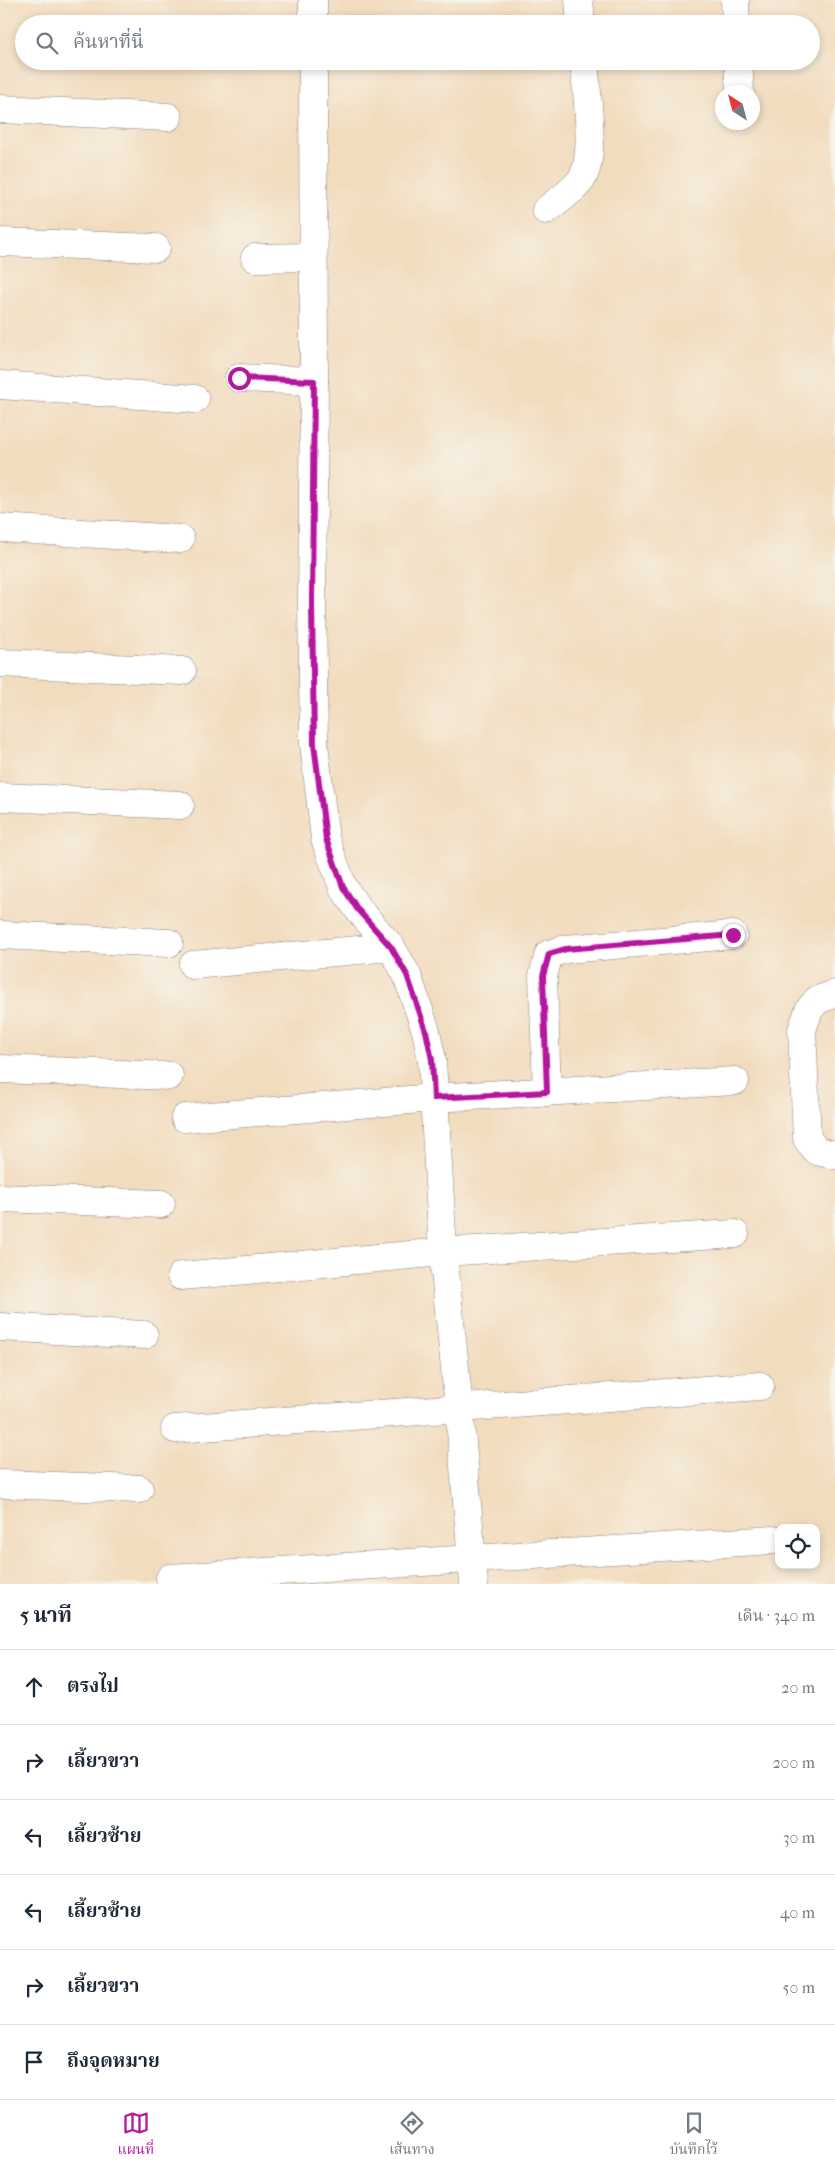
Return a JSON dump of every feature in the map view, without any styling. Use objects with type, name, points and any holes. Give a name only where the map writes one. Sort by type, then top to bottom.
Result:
[{"type":"street","points":[[313,0],[313,15]]},
{"type":"street","points":[[580,0],[581,15]]},
{"type":"street","points":[[735,0],[736,15]]},
{"type":"street","points":[[313,70],[314,381],[312,604],[314,735],[326,839],[343,887],[358,910],[391,947],[407,975],[426,1031],[432,1060],[443,1252],[459,1407],[472,1572]]},
{"type":"street","points":[[546,210],[568,194],[582,179],[587,167],[590,144],[585,70]]},
{"type":"street","points":[[739,70],[740,85]]},
{"type":"street","points":[[0,108],[168,117]]},
{"type":"street","points":[[0,242],[156,248]]},
{"type":"street","points":[[254,258],[314,257]]},
{"type":"street","points":[[239,378],[314,381]]},
{"type":"street","points":[[0,385],[195,399]]},
{"type":"street","points":[[0,528],[180,539]]},
{"type":"street","points":[[0,663],[182,671]]},
{"type":"street","points":[[0,797],[180,805]]},
{"type":"street","points":[[0,935],[169,943]]},
{"type":"street","points":[[547,1092],[543,976],[549,954],[566,949],[733,935]]},
{"type":"street","points":[[193,965],[391,947]]},
{"type":"street","points":[[835,994],[817,1000],[809,1010],[802,1030],[806,1140],[817,1151],[835,1155]]},
{"type":"street","points":[[0,1069],[168,1076]]},
{"type":"street","points":[[185,1118],[434,1098],[735,1081]]},
{"type":"street","points":[[0,1198],[161,1204]]},
{"type":"street","points":[[181,1276],[443,1252],[735,1234]]},
{"type":"street","points":[[0,1327],[144,1335]]},
{"type":"street","points":[[175,1429],[760,1386]]},
{"type":"street","points":[[0,1484],[139,1489]]},
{"type":"street","points":[[170,1578],[472,1572],[773,1540]]},
{"type":"route","points":[[239,378],[314,381],[312,604],[314,744],[326,839],[343,887],[358,910],[391,947],[407,975],[426,1031],[432,1060],[434,1098],[547,1092],[543,976],[549,954],[566,949],[733,935]]}]
